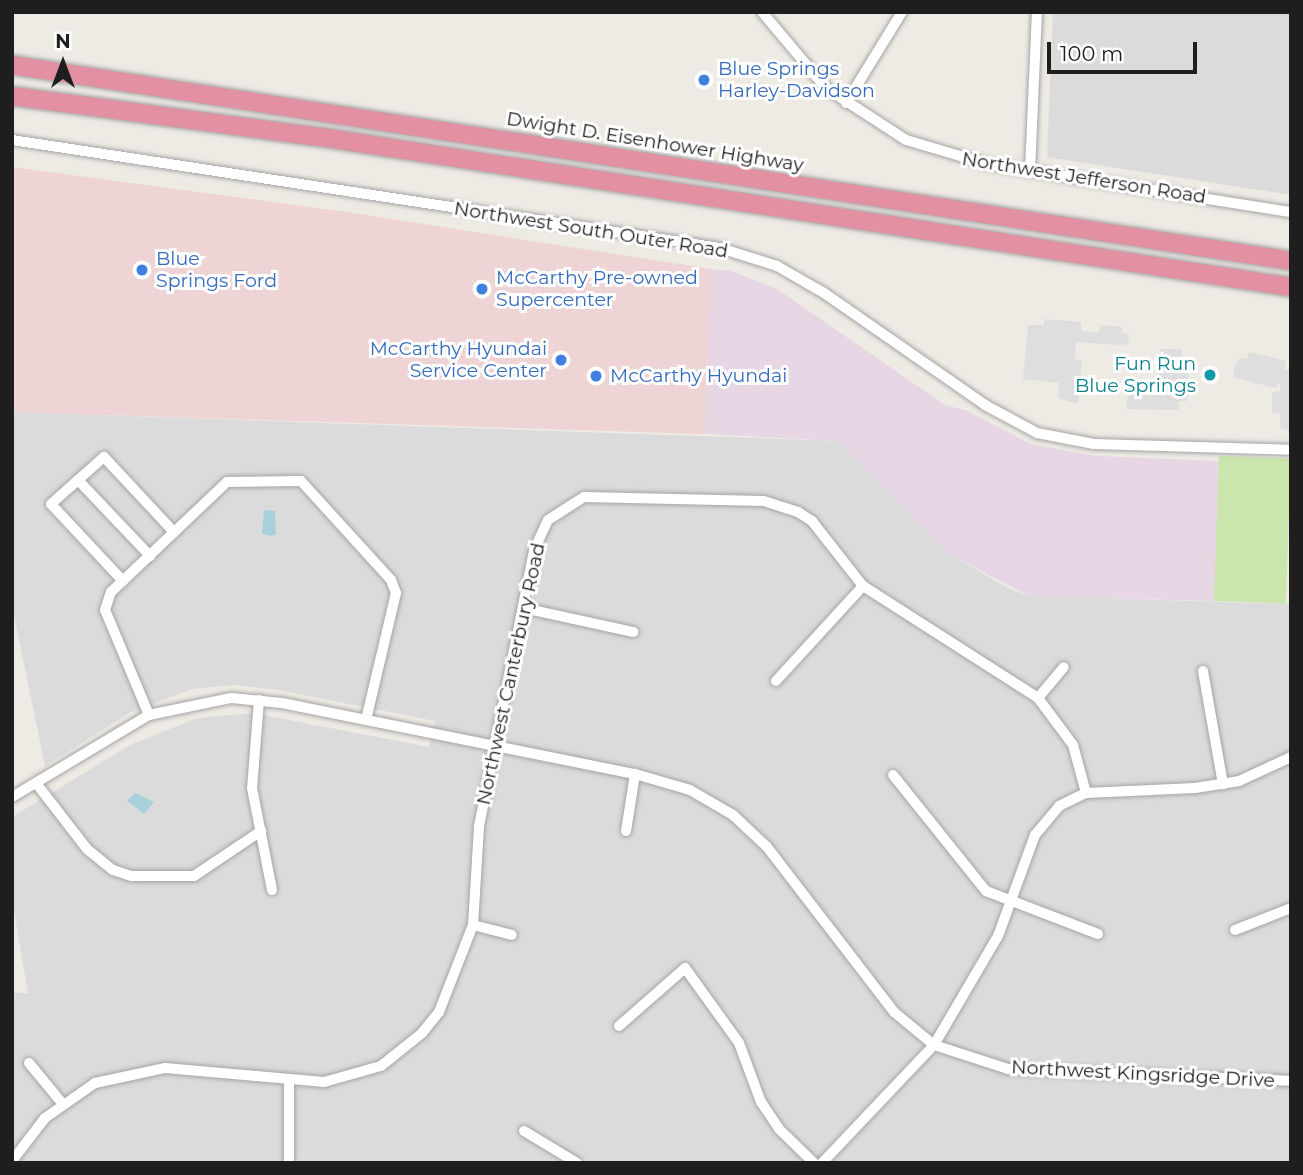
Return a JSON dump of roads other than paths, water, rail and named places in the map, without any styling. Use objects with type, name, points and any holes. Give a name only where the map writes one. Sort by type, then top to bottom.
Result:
[{"type":"highway","name":"Dwight D. Eisenhower Highway","points":[[12,65],[1291,261]]},
{"type":"highway","points":[[12,96],[341,141],[1291,287]]},
{"type":"street","name":"Northwest Jefferson Road","points":[[762,12],[804,65],[846,103],[906,141],[946,155],[1030,171],[1291,212]]},
{"type":"street","points":[[846,103],[902,12]]},
{"type":"street","points":[[1030,171],[1037,12]]},
{"type":"street","name":"Northwest South Outer Road","points":[[12,139],[720,248],[777,266],[824,293],[985,405],[1037,433],[1094,444],[1291,450]]},
{"type":"street","points":[[123,581],[51,504],[104,457],[174,532]]},
{"type":"street","points":[[78,480],[150,555]]},
{"type":"street","points":[[149,715],[105,610],[110,592],[227,482],[301,481],[391,580],[396,593],[366,720]]},
{"type":"street","name":"Northwest Canterbury Road","points":[[12,1161],[32,1131],[62,1103],[94,1083],[165,1068],[228,1071],[289,1081],[324,1082],[358,1075],[403,1051],[439,1012],[473,925],[479,826],[534,550],[548,520],[569,503],[601,495],[780,505],[812,522],[863,586],[1038,698],[1073,745],[1086,793]]},
{"type":"street","points":[[776,681],[863,586]]},
{"type":"street","points":[[523,608],[633,632]]},
{"type":"street","points":[[1038,698],[1064,667]]},
{"type":"street","points":[[1203,671],[1223,784]]},
{"type":"street","points":[[259,700],[252,788],[271,890]]},
{"type":"street","name":"Northwest Kingsridge Drive","points":[[12,797],[149,715],[201,701],[259,700],[635,774],[690,790],[733,815],[767,847],[894,1012],[934,1045],[1008,1069],[1291,1081]]},
{"type":"street","points":[[822,1163],[934,1045],[989,955],[1045,818],[1086,793],[1223,784],[1291,757]]},
{"type":"street","points":[[626,831],[635,774]]},
{"type":"street","points":[[893,775],[975,880],[1010,902],[1098,934]]},
{"type":"street","points":[[36,783],[86,849],[113,870],[132,876],[194,876],[261,831]]},
{"type":"street","points":[[1235,930],[1291,908]]},
{"type":"street","points":[[473,925],[512,935]]},
{"type":"street","points":[[619,1026],[685,968],[739,1043],[761,1102],[779,1129],[814,1163]]},
{"type":"street","points":[[29,1063],[62,1103]]},
{"type":"street","points":[[289,1081],[289,1163]]},
{"type":"street","points":[[524,1131],[577,1163]]},
{"type":"water","points":[[264,510],[275,511],[276,534],[271,536],[262,534]]},
{"type":"water","points":[[135,793],[154,802],[144,814],[127,801]]},
{"type":"place","name":"Blue Springs Harley-Davidson","points":[[704,80]]},
{"type":"place","name":"Blue Springs Ford","points":[[142,270]]},
{"type":"place","name":"McCarthy Pre-owned Supercenter","points":[[482,289]]},
{"type":"place","name":"McCarthy Hyundai Service Center","points":[[561,360]]},
{"type":"place","name":"Fun Run Blue Springs","points":[[1210,375]]},
{"type":"place","name":"McCarthy Hyundai","points":[[596,376]]}]
